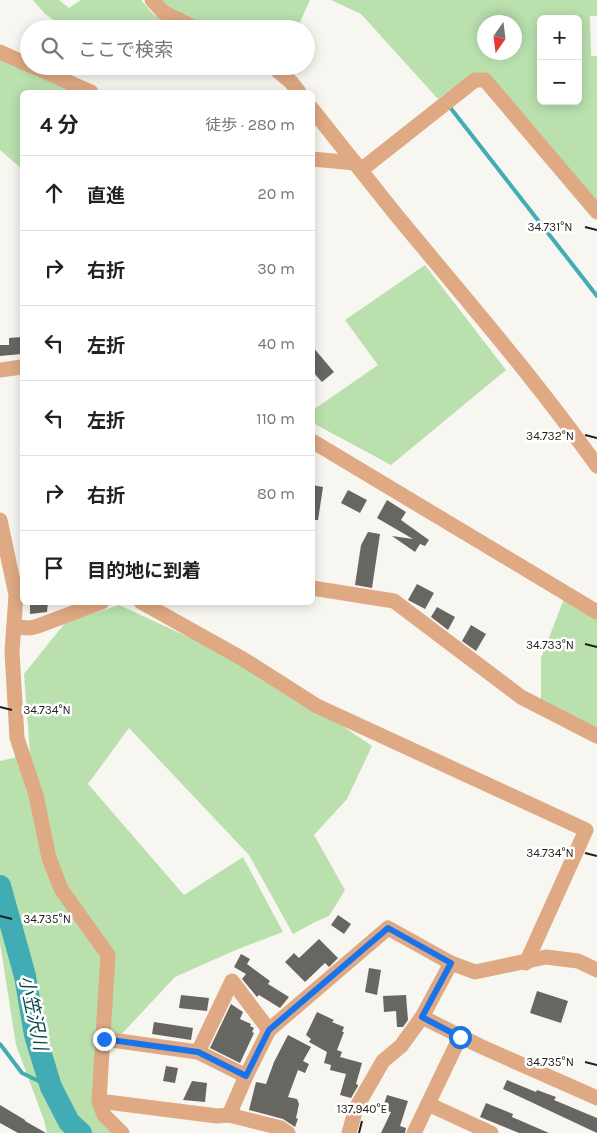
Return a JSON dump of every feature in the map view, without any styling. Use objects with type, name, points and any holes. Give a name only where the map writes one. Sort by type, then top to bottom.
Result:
[{"type":"street","points":[[152,0],[163,12],[179,20]]},
{"type":"street","points":[[0,52],[20,61]]},
{"type":"street","points":[[51,75],[87,90]]},
{"type":"street","points":[[283,75],[297,90]]},
{"type":"street","points":[[315,160],[358,167],[475,80],[485,80],[597,212]]},
{"type":"street","points":[[315,113],[495,333],[570,428],[597,466]]},
{"type":"street","points":[[0,370],[20,367]]},
{"type":"street","points":[[315,443],[597,612]]},
{"type":"street","points":[[0,520],[16,595],[12,652],[17,738],[36,794],[49,858],[61,889],[108,955],[100,1101],[104,1115],[122,1133]]},
{"type":"street","points":[[315,588],[394,601],[521,697],[597,736]]},
{"type":"street","points":[[14,626],[30,628],[38,626],[94,605]]},
{"type":"street","points":[[146,605],[243,659],[317,706],[592,831],[526,963]]},
{"type":"street","points":[[229,1115],[269,1030],[388,928],[451,963],[475,972],[526,963],[546,957],[578,961],[597,970]]},
{"type":"street","points":[[349,1133],[356,1108],[383,1060],[401,1046],[422,1017],[451,963]]},
{"type":"street","points":[[198,1052],[232,981],[269,1030]]},
{"type":"street","points":[[422,1017],[460,1037],[597,1098]]},
{"type":"street","points":[[414,1133],[460,1037]]},
{"type":"street","points":[[104,1039],[198,1052],[246,1076]]},
{"type":"street","points":[[100,1101],[217,1116],[229,1115],[282,1128],[288,1133]]},
{"type":"street","points":[[428,1104],[491,1133]]},
{"type":"green space","points":[[33,0],[59,0],[69,8],[81,0],[141,0],[154,15],[163,20],[54,20],[45,14]]},
{"type":"green space","points":[[160,0],[310,0],[301,20],[195,20],[162,4]]},
{"type":"green space","points":[[331,0],[597,0],[597,16],[590,16],[591,56],[597,56],[597,212],[485,80],[458,84],[438,99],[361,14]]},
{"type":"green space","points":[[0,59],[20,68],[20,75],[37,75],[72,90],[20,90],[20,167],[0,150]]},
{"type":"green space","points":[[425,265],[506,370],[391,465],[315,424],[315,409],[378,365],[345,320]]},
{"type":"green space","points":[[566,594],[597,616],[597,731],[541,702],[541,658]]},
{"type":"green space","points":[[119,605],[264,672],[372,746],[347,799],[314,835],[345,890],[329,916],[293,934],[249,855],[129,728],[88,784],[184,895],[243,857],[283,932],[238,949],[175,977],[103,1054],[104,1115],[112,1133],[47,1133],[16,1045],[0,943],[0,761],[30,754],[24,674],[65,623]]},
{"type":"building","points":[[20,337],[20,354],[0,356],[0,345],[9,345],[9,338]]},
{"type":"building","points":[[315,350],[334,372],[322,382],[315,374]]},
{"type":"building","points":[[315,486],[323,487],[318,520],[315,520]]},
{"type":"building","points":[[348,490],[367,500],[360,513],[341,503]]},
{"type":"building","points":[[387,500],[406,512],[401,520],[429,540],[425,546],[420,544],[415,552],[392,536],[413,539],[377,518]]},
{"type":"building","points":[[368,532],[380,534],[372,588],[355,585],[361,545]]},
{"type":"building","points":[[417,584],[434,593],[425,609],[408,600]]},
{"type":"building","points":[[30,605],[48,605],[47,612],[30,614]]},
{"type":"building","points":[[437,607],[455,617],[448,630],[431,617]]},
{"type":"building","points":[[471,625],[486,634],[476,651],[462,641]]},
{"type":"building","points":[[338,915],[351,924],[344,934],[331,925]]},
{"type":"building","points":[[319,939],[338,958],[329,967],[325,963],[305,982],[285,962],[294,953],[299,958]]},
{"type":"building","points":[[241,954],[250,959],[247,964],[270,981],[268,984],[289,997],[280,1008],[259,995],[257,997],[242,979],[246,974],[234,967]]},
{"type":"building","points":[[369,968],[381,970],[377,995],[365,992]]},
{"type":"building","points":[[537,991],[568,1001],[561,1023],[530,1013]]},
{"type":"building","points":[[181,995],[209,998],[207,1011],[179,1008]]},
{"type":"building","points":[[406,995],[408,1020],[403,1027],[397,1027],[396,1011],[384,1012],[383,996]]},
{"type":"building","points":[[231,1004],[243,1012],[240,1019],[251,1024],[250,1026],[254,1028],[252,1032],[254,1033],[240,1063],[210,1048]]},
{"type":"building","points":[[317,1012],[344,1027],[337,1050],[342,1052],[340,1057],[362,1063],[356,1084],[358,1086],[351,1098],[340,1095],[346,1074],[330,1070],[331,1065],[324,1063],[327,1052],[309,1042],[311,1039],[306,1035]]},
{"type":"building","points":[[154,1022],[193,1028],[191,1040],[152,1034]]},
{"type":"building","points":[[288,1035],[311,1047],[303,1061],[309,1064],[305,1073],[298,1070],[288,1097],[297,1099],[299,1104],[296,1118],[298,1119],[295,1127],[283,1119],[249,1110],[256,1082],[266,1084],[274,1062]]},
{"type":"building","points":[[166,1066],[178,1068],[175,1083],[163,1081]]},
{"type":"building","points":[[507,1080],[536,1092],[537,1090],[556,1097],[554,1100],[597,1118],[597,1133],[503,1089]]},
{"type":"building","points":[[192,1081],[207,1083],[205,1102],[183,1100]]},
{"type":"building","points":[[387,1095],[408,1101],[400,1126],[406,1128],[405,1133],[381,1133],[391,1112],[382,1110]]},
{"type":"building","points":[[486,1103],[513,1114],[512,1117],[549,1133],[519,1133],[480,1117]]},
{"type":"building","points":[[0,1105],[46,1133],[18,1133],[0,1123]]},
{"type":"waterway","points":[[449,106],[597,296]]},
{"type":"waterway","name":"小笠沢川","points":[[0,886],[25,976],[35,1035],[51,1087],[69,1122],[81,1133]]},
{"type":"waterway","points":[[0,1044],[22,1073],[51,1087]]},
{"type":"route","points":[[104,1039],[198,1052],[246,1076],[269,1030],[388,928],[451,963],[422,1017],[460,1037]]}]
